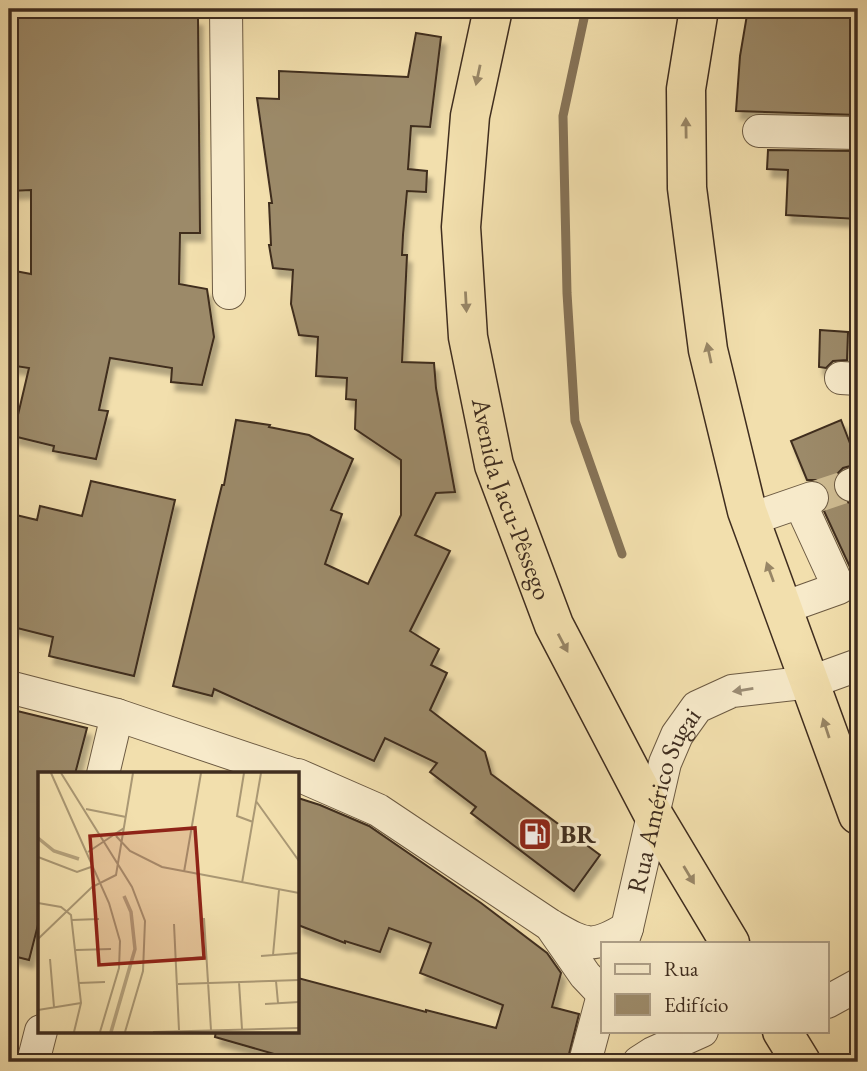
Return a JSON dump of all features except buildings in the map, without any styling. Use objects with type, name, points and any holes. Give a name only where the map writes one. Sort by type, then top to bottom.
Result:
[{"type":"highway","name":"Avenida Jacu-Pêssego","points":[[493,9],[470,116],[461,227],[468,337],[494,465],[554,625],[654,816],[729,942]]},
{"type":"highway","points":[[699,9],[686,89],[687,188],[708,350],[751,519],[858,815]]},
{"type":"highway","points":[[783,1032],[801,1062]]},
{"type":"street","points":[[226,9],[229,293]]},
{"type":"street","points":[[759,131],[858,133]]},
{"type":"street","points":[[751,519],[806,501],[849,585],[783,608]]},
{"type":"street","name":"Rua Américo Sugai","points":[[299,775],[378,810],[550,925],[578,941],[594,944],[625,936],[665,763],[677,735],[697,707],[732,691],[811,682],[858,665]]},
{"type":"street","points":[[9,687],[117,715],[286,772]]},
{"type":"street","points":[[103,772],[117,715]]},
{"type":"street","name":"Rua Américo Sugai","points":[[550,925],[601,993]]},
{"type":"street","points":[[828,1001],[858,985]]},
{"type":"street","name":"Rua Américo Sugai","points":[[585,1062],[601,1002]]},
{"type":"street","points":[[33,1062],[41,1032]]},
{"type":"street","points":[[642,1049],[699,1032]]},
{"type":"waterway","points":[[586,9],[563,116],[567,293],[575,421],[622,554]]},
{"type":"tunnel","points":[[812,498],[851,485]]},
{"type":"place","name":"BR","points":[[535,834]]}]
